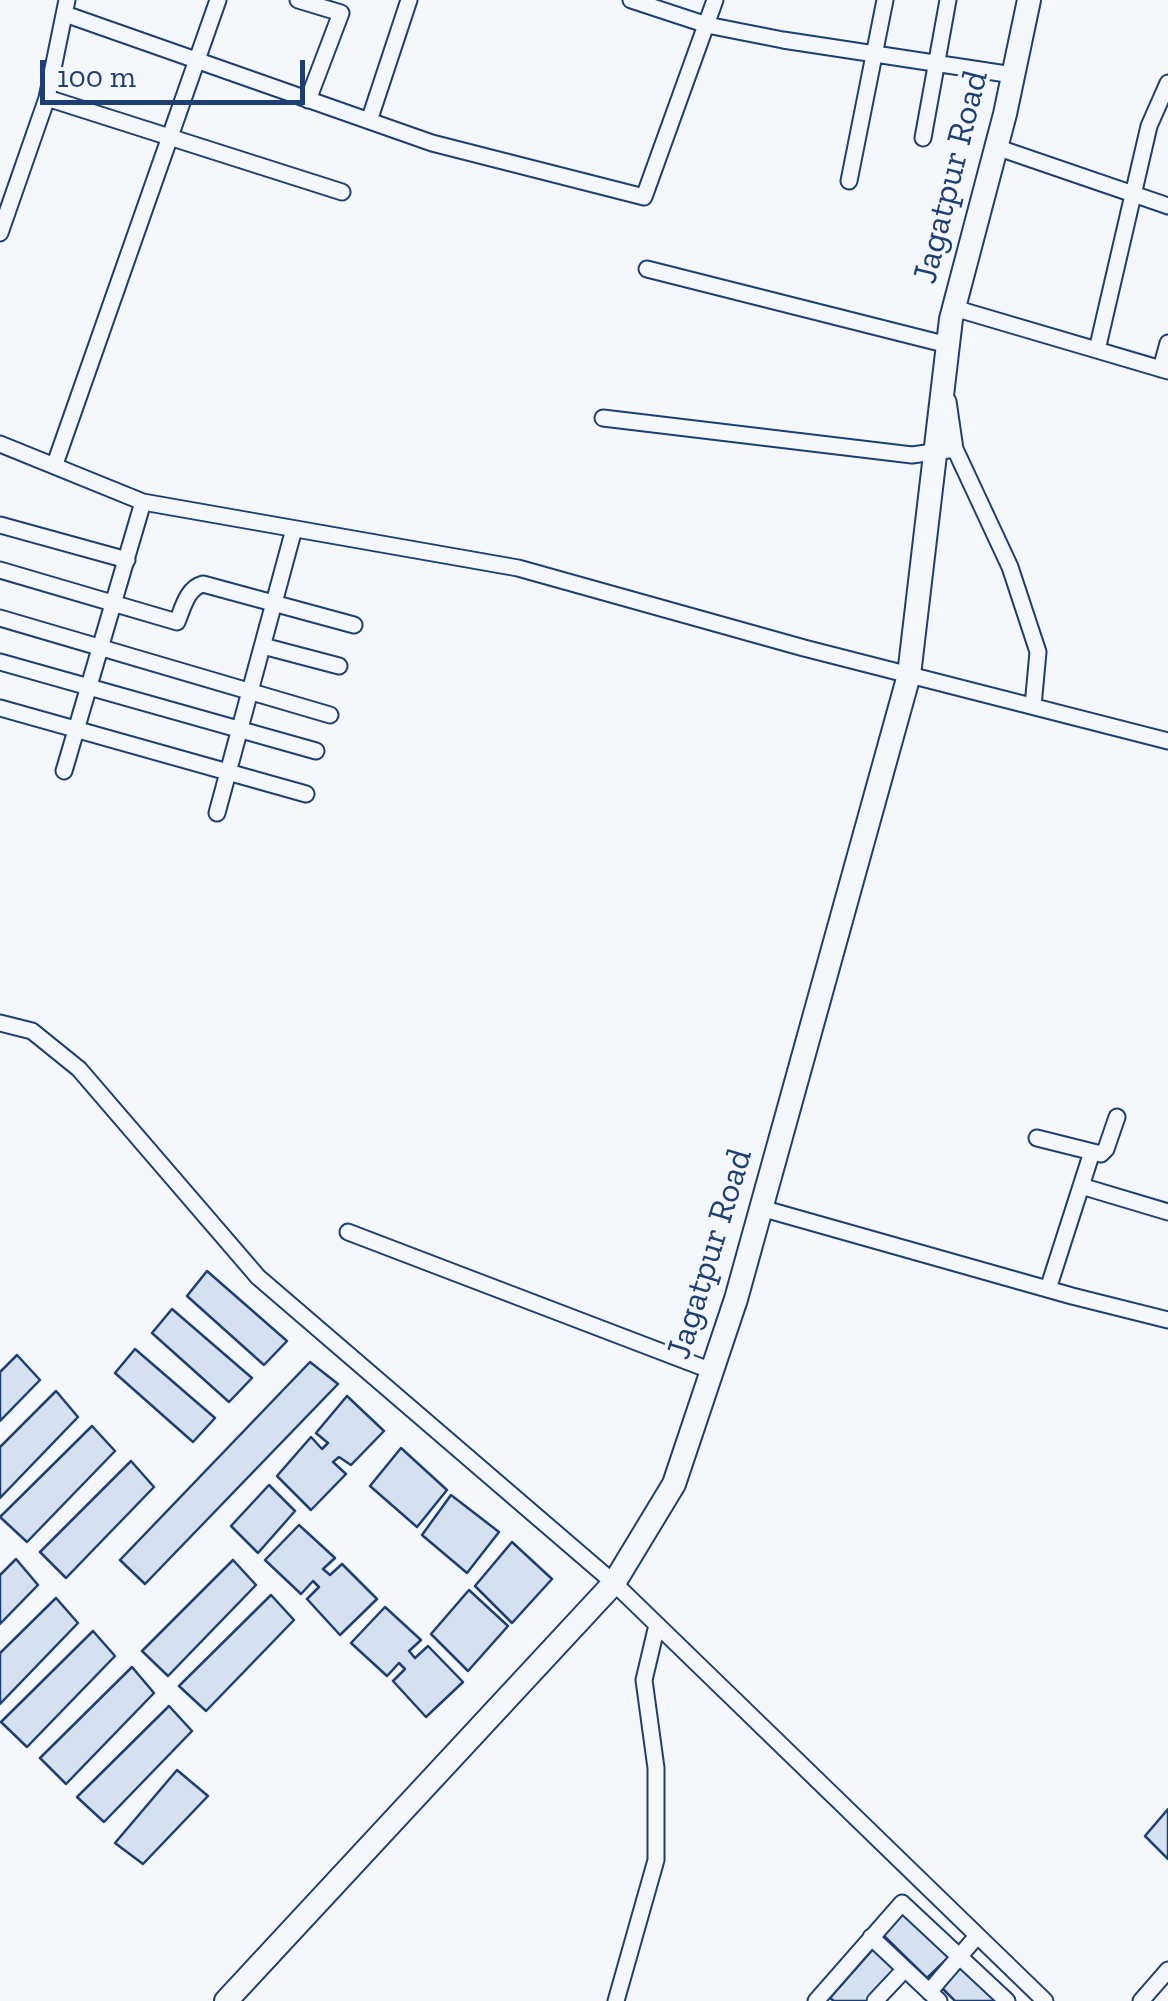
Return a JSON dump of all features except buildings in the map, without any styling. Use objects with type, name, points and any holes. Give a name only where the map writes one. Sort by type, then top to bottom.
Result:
[{"type":"street","points":[[55,464],[218,0]]},
{"type":"street","points":[[298,0],[341,12],[308,100]]},
{"type":"street","points":[[369,121],[409,0]]},
{"type":"street","points":[[631,0],[707,24],[784,40],[1014,75]]},
{"type":"street","points":[[0,233],[47,98],[66,7],[198,61],[432,144],[644,197],[715,0]]},
{"type":"street","points":[[848,182],[884,0]]},
{"type":"street","points":[[923,138],[948,0]]},
{"type":"street","name":"Jagatpur Road","points":[[226,2001],[614,1584],[674,1484],[761,1208],[910,675],[946,450],[944,372],[954,308],[1030,0]]},
{"type":"street","points":[[1098,350],[1149,126],[1168,83]]},
{"type":"street","points":[[47,98],[342,192]]},
{"type":"street","points":[[996,147],[1168,206]]},
{"type":"street","points":[[647,270],[948,346]]},
{"type":"street","points":[[954,308],[1164,370],[1168,343]]},
{"type":"street","points":[[603,418],[912,455],[946,450]]},
{"type":"street","points":[[0,444],[143,502],[518,568],[1168,741]]},
{"type":"street","name":"Jagatpur Road","points":[[946,450],[1010,568],[1038,652],[1033,706]]},
{"type":"street","points":[[64,770],[143,502]]},
{"type":"street","points":[[0,525],[126,560]]},
{"type":"street","points":[[217,813],[294,529]]},
{"type":"street","points":[[0,570],[178,622],[189,595],[195,586],[203,584],[354,626]]},
{"type":"street","points":[[0,618],[330,715]]},
{"type":"street","points":[[263,646],[339,666]]},
{"type":"street","points":[[0,662],[316,751]]},
{"type":"street","points":[[0,708],[306,794]]},
{"type":"street","points":[[0,1023],[32,1031],[80,1068],[258,1278],[614,1584],[1044,2001]]},
{"type":"street","points":[[1037,1138],[1101,1154],[1116,1116]]},
{"type":"street","points":[[1048,1290],[1092,1152]]},
{"type":"street","points":[[1081,1186],[1168,1212]]},
{"type":"street","points":[[761,1208],[1168,1320]]},
{"type":"street","points":[[348,1232],[712,1371]]},
{"type":"street","points":[[616,2001],[656,1860],[656,1768],[644,1680],[657,1626]]},
{"type":"street","points":[[819,2000],[902,1903],[1007,2001]]},
{"type":"street","points":[[871,1937],[934,1996],[978,1936]]},
{"type":"street","points":[[875,2001],[904,1968]]},
{"type":"street","points":[[1141,2001],[1168,1970]]}]
